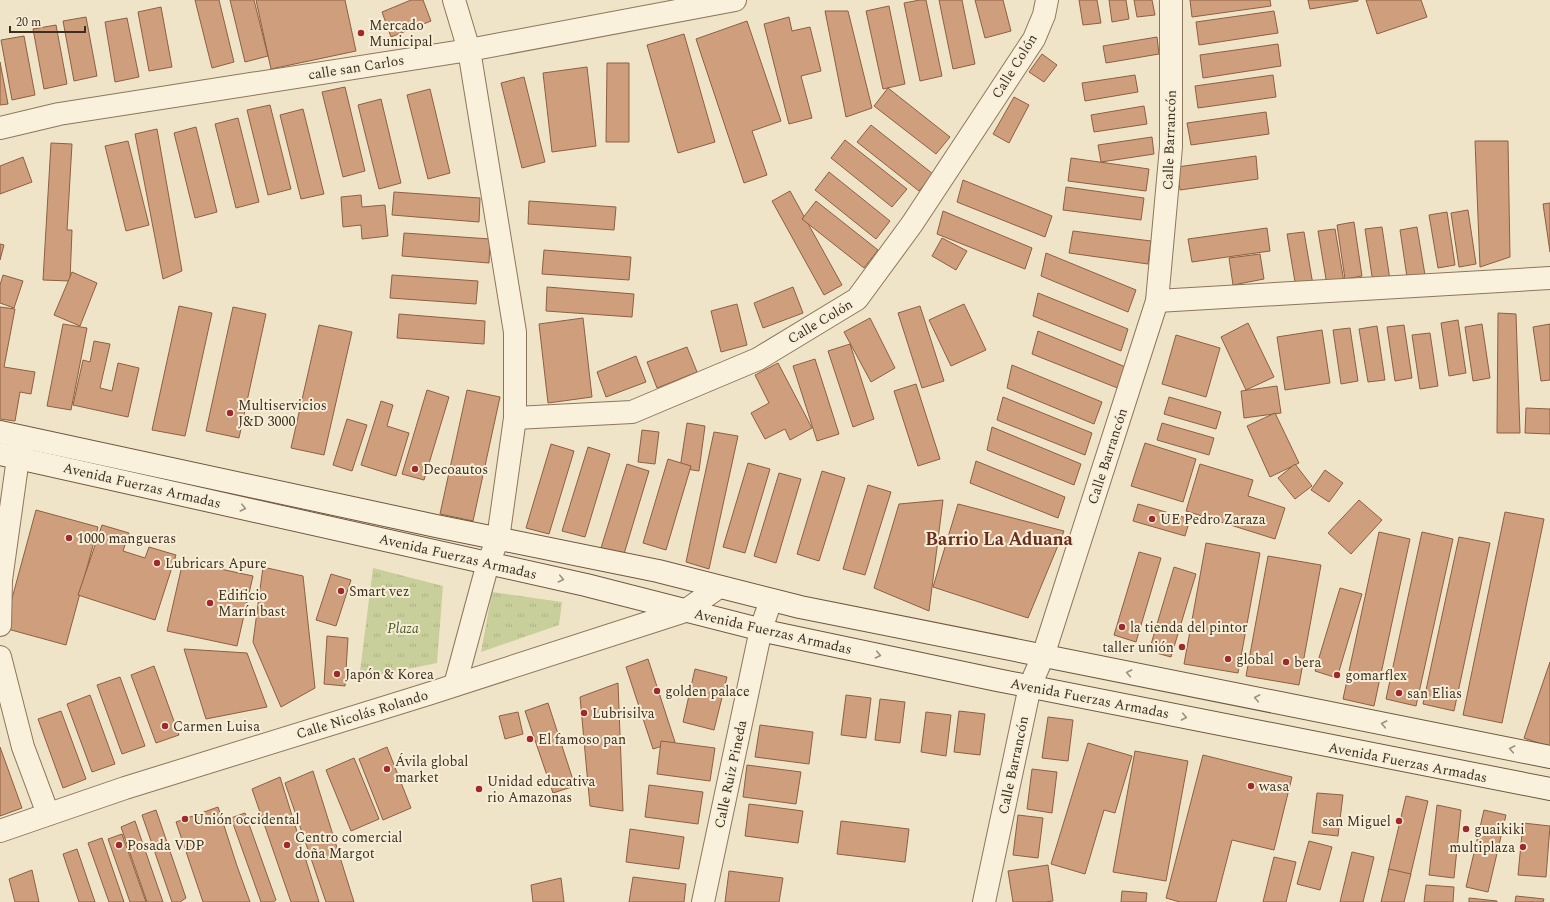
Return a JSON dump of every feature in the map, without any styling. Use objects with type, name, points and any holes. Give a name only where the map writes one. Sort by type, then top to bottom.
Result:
[{"type":"street","points":[[454,0],[469,50],[515,332],[515,418],[498,539],[488,563],[455,685]]},
{"type":"street","name":"calle san Carlos","points":[[0,128],[59,114],[469,50],[735,0]]},
{"type":"street","name":"Calle Colón","points":[[515,418],[632,412],[758,359],[857,299],[912,224],[1034,39],[1044,15],[1047,0]]},
{"type":"street","name":"Calle Barrancón","points":[[984,902],[1030,686],[1043,656],[1158,301],[1171,147],[1171,0]]},
{"type":"street","points":[[1158,301],[1550,278]]},
{"type":"street","name":"Avenida Fuerzas Armadas","points":[[0,432],[498,539],[658,571],[800,607],[1550,757]]},
{"type":"street","points":[[0,625],[1,580],[9,456],[25,437]]},
{"type":"street","name":"Avenida Fuerzas Armadas","points":[[9,456],[586,585],[761,629],[1030,686],[1550,790]]},
{"type":"street","name":"Calle Nicolás Rolando","points":[[0,831],[133,786],[685,611],[719,587]]},
{"type":"street","name":"Calle Ruiz Pineda","points":[[703,902],[761,629],[771,600]]},
{"type":"street","points":[[0,657],[4,691],[48,814]]},
{"type":"green space","name":"Plaza","points":[[373,568],[443,586],[437,663],[359,679]]},
{"type":"green space","points":[[492,592],[562,602],[559,625],[481,652]]},
{"type":"building","points":[[195,0],[219,0],[234,62],[212,68]]},
{"type":"building","points":[[230,0],[254,0],[268,56],[245,62]]},
{"type":"building","points":[[256,0],[345,0],[356,51],[271,69]]},
{"type":"building","points":[[411,0],[423,0],[431,21],[391,37],[382,12]]},
{"type":"building","points":[[926,0],[942,76],[920,81],[904,3]]},
{"type":"building","points":[[939,0],[962,0],[975,64],[953,69]]},
{"type":"building","points":[[975,0],[1003,0],[1011,31],[985,38]]},
{"type":"building","points":[[1079,0],[1097,0],[1101,23],[1083,25]]},
{"type":"building","points":[[1109,0],[1126,0],[1129,19],[1112,22]]},
{"type":"building","points":[[1134,0],[1152,0],[1155,15],[1137,17]]},
{"type":"building","points":[[1190,0],[1270,0],[1271,6],[1192,17]]},
{"type":"building","points":[[1308,0],[1358,0],[1358,1],[1310,9]]},
{"type":"building","points":[[1366,0],[1421,0],[1427,17],[1377,34]]},
{"type":"building","points":[[889,6],[905,84],[883,89],[866,11]]},
{"type":"building","points":[[161,7],[172,67],[149,71],[138,12]]},
{"type":"building","points":[[825,11],[848,11],[872,108],[846,117]]},
{"type":"building","points":[[1274,11],[1278,33],[1199,45],[1196,22]]},
{"type":"building","points":[[86,17],[97,76],[74,81],[63,21]]},
{"type":"building","points":[[789,17],[792,31],[810,27],[821,71],[801,76],[812,118],[789,124],[764,24]]},
{"type":"building","points":[[127,18],[139,77],[115,82],[105,22]]},
{"type":"building","points":[[747,21],[781,121],[752,131],[767,175],[744,183],[696,39]]},
{"type":"building","points":[[56,25],[67,84],[44,89],[33,29]]},
{"type":"building","points":[[684,34],[715,142],[678,153],[647,45]]},
{"type":"building","points":[[24,36],[35,95],[12,100],[1,40]]},
{"type":"building","points":[[1157,37],[1159,54],[1106,63],[1103,46]]},
{"type":"building","points":[[1278,44],[1281,66],[1203,78],[1200,55]]},
{"type":"building","points":[[1042,54],[1057,65],[1044,82],[1029,72]]},
{"type":"building","points":[[0,62],[8,104],[0,105]]},
{"type":"building","points":[[607,63],[629,63],[629,142],[606,142]]},
{"type":"building","points":[[587,67],[596,146],[552,152],[543,73]]},
{"type":"building","points":[[1135,75],[1138,92],[1085,101],[1082,83]]},
{"type":"building","points":[[1273,75],[1276,97],[1198,108],[1195,86]]},
{"type":"building","points":[[524,77],[545,162],[522,168],[501,83]]},
{"type":"building","points":[[345,87],[365,171],[343,177],[322,92]]},
{"type":"building","points":[[888,88],[950,137],[936,154],[874,106]]},
{"type":"building","points":[[430,89],[450,173],[428,179],[407,95]]},
{"type":"building","points":[[1014,97],[1029,105],[1009,143],[993,134]]},
{"type":"building","points":[[381,99],[401,183],[379,189],[358,105]]},
{"type":"building","points":[[270,105],[291,189],[268,195],[247,110]]},
{"type":"building","points":[[1144,106],[1147,124],[1094,132],[1091,115]]},
{"type":"building","points":[[303,109],[324,194],[301,199],[280,115]]},
{"type":"building","points":[[1266,112],[1269,134],[1191,145],[1187,123]]},
{"type":"building","points":[[238,118],[259,202],[236,208],[215,124]]},
{"type":"building","points":[[871,125],[933,174],[919,191],[857,142]]},
{"type":"building","points":[[196,127],[217,212],[195,218],[174,133]]},
{"type":"building","points":[[157,129],[182,271],[163,279],[135,134]]},
{"type":"building","points":[[1152,137],[1154,154],[1101,162],[1098,145]]},
{"type":"building","points":[[845,140],[907,189],[892,207],[831,158]]},
{"type":"building","points":[[128,141],[149,225],[126,231],[105,146]]},
{"type":"building","points":[[1475,141],[1508,141],[1510,257],[1480,267]]},
{"type":"building","points":[[51,143],[72,144],[67,230],[72,230],[70,281],[43,280]]},
{"type":"building","points":[[1256,156],[1258,179],[1180,190],[1177,167]]},
{"type":"building","points":[[23,157],[32,182],[0,194],[0,166]]},
{"type":"building","points":[[1071,158],[1149,169],[1146,191],[1068,181]]},
{"type":"building","points":[[829,172],[890,221],[876,239],[815,190]]},
{"type":"building","points":[[963,180],[1052,216],[1045,237],[957,202]]},
{"type":"building","points":[[1066,187],[1144,198],[1141,220],[1063,210]]},
{"type":"building","points":[[790,191],[842,285],[824,295],[772,201]]},
{"type":"building","points":[[394,192],[480,198],[479,222],[392,215]]},
{"type":"building","points":[[361,195],[362,207],[385,205],[388,236],[362,239],[361,225],[343,227],[341,197]]},
{"type":"building","points":[[529,201],[616,207],[614,230],[528,224]]},
{"type":"building","points":[[816,201],[878,250],[864,268],[802,219]]},
{"type":"building","points":[[1550,203],[1550,252],[1543,204]]},
{"type":"building","points":[[1468,210],[1476,264],[1459,267],[1451,213]]},
{"type":"building","points":[[943,211],[1032,248],[1025,269],[937,234]]},
{"type":"building","points":[[1447,212],[1455,265],[1438,268],[1429,215]]},
{"type":"building","points":[[1354,222],[1362,276],[1345,279],[1337,225]]},
{"type":"building","points":[[1382,227],[1390,280],[1373,283],[1365,229]]},
{"type":"building","points":[[1417,227],[1426,281],[1408,284],[1400,230]]},
{"type":"building","points":[[1267,228],[1270,251],[1192,262],[1188,239]]},
{"type":"building","points":[[1335,229],[1344,282],[1327,285],[1318,231]]},
{"type":"building","points":[[1073,231],[1151,241],[1148,264],[1069,253]]},
{"type":"building","points":[[1304,232],[1313,285],[1296,288],[1287,234]]},
{"type":"building","points":[[404,233],[490,239],[489,263],[402,256]]},
{"type":"building","points":[[942,238],[967,251],[956,270],[932,256]]},
{"type":"building","points":[[0,244],[4,245],[0,260]]},
{"type":"building","points":[[544,250],[631,257],[629,280],[542,274]]},
{"type":"building","points":[[1046,253],[1136,290],[1128,312],[1041,276]]},
{"type":"building","points":[[1260,254],[1264,279],[1233,285],[1229,258]]},
{"type":"building","points":[[72,272],[97,283],[80,326],[54,315]]},
{"type":"building","points":[[3,275],[23,281],[14,308],[0,303],[0,285]]},
{"type":"building","points":[[392,275],[478,281],[476,304],[390,298]]},
{"type":"building","points":[[547,287],[634,294],[632,317],[546,311]]},
{"type":"building","points":[[793,287],[803,313],[763,328],[754,303]]},
{"type":"building","points":[[1038,293],[1128,329],[1121,351],[1033,316]]},
{"type":"building","points":[[737,304],[747,345],[721,352],[711,311]]},
{"type":"building","points":[[964,304],[986,350],[951,366],[929,320]]},
{"type":"building","points":[[179,306],[212,313],[185,436],[152,430]]},
{"type":"building","points":[[920,306],[944,381],[922,388],[898,313]]},
{"type":"building","points":[[0,307],[15,309],[4,367],[35,372],[31,394],[20,392],[15,421],[0,419]]},
{"type":"building","points":[[233,307],[266,314],[239,438],[206,431]]},
{"type":"building","points":[[1498,313],[1516,314],[1520,433],[1497,433]]},
{"type":"building","points":[[399,314],[485,321],[484,344],[397,338]]},
{"type":"building","points":[[583,318],[592,397],[548,403],[539,324]]},
{"type":"building","points":[[870,318],[895,368],[871,382],[844,332]]},
{"type":"building","points":[[1458,320],[1466,373],[1449,376],[1441,323]]},
{"type":"building","points":[[1248,323],[1274,377],[1246,390],[1221,337]]},
{"type":"building","points":[[63,324],[87,328],[71,410],[47,406]]},
{"type":"building","points":[[1482,324],[1490,378],[1473,381],[1465,327]]},
{"type":"building","points":[[1550,324],[1550,380],[1541,381],[1533,327]]},
{"type":"building","points":[[319,325],[352,332],[324,455],[291,448]]},
{"type":"building","points":[[1404,325],[1412,378],[1395,381],[1387,327]]},
{"type":"building","points":[[1377,326],[1385,380],[1368,382],[1359,329]]},
{"type":"building","points":[[1350,328],[1358,381],[1341,384],[1333,330]]},
{"type":"building","points":[[1322,330],[1330,383],[1285,390],[1277,337]]},
{"type":"building","points":[[1038,331],[1128,368],[1120,389],[1032,354]]},
{"type":"building","points":[[1430,333],[1438,386],[1420,389],[1412,335]]},
{"type":"building","points":[[1176,335],[1220,348],[1206,397],[1162,384]]},
{"type":"building","points":[[94,341],[110,344],[100,388],[112,391],[118,363],[139,368],[128,417],[73,405],[83,360],[90,362]]},
{"type":"building","points":[[850,344],[874,419],[853,427],[828,351]]},
{"type":"building","points":[[687,347],[697,372],[657,388],[647,362]]},
{"type":"building","points":[[636,356],[646,382],[606,397],[597,372]]},
{"type":"building","points":[[815,359],[839,434],[817,441],[793,366]]},
{"type":"building","points":[[778,363],[812,428],[790,440],[785,429],[765,439],[751,413],[769,403],[755,375]]},
{"type":"building","points":[[1012,365],[1102,402],[1094,424],[1007,388]]},
{"type":"building","points":[[916,384],[940,459],[918,466],[894,391]]},
{"type":"building","points":[[1277,386],[1281,413],[1244,418],[1241,391]]},
{"type":"building","points":[[427,390],[449,397],[424,480],[402,474]]},
{"type":"building","points":[[467,390],[500,397],[473,521],[440,514]]},
{"type":"building","points":[[1003,397],[1092,433],[1085,455],[997,420]]},
{"type":"building","points":[[1169,397],[1221,412],[1216,429],[1164,414]]},
{"type":"building","points":[[381,401],[393,405],[387,426],[409,433],[396,476],[361,465]]},
{"type":"building","points":[[1526,408],[1550,409],[1550,434],[1525,433]]},
{"type":"building","points":[[1275,413],[1299,463],[1270,477],[1247,426]]},
{"type":"building","points":[[347,419],[367,425],[352,471],[333,465]]},
{"type":"building","points":[[687,423],[705,426],[699,471],[680,468]]},
{"type":"building","points":[[1162,423],[1214,438],[1209,455],[1157,440]]},
{"type":"building","points":[[992,427],[1081,464],[1074,485],[987,450]]},
{"type":"building","points":[[642,430],[659,432],[655,464],[638,462]]},
{"type":"building","points":[[714,432],[738,436],[709,569],[686,562]]},
{"type":"building","points":[[1145,443],[1196,459],[1183,502],[1131,486]]},
{"type":"building","points":[[551,444],[574,451],[549,534],[526,528]]},
{"type":"building","points":[[588,447],[610,454],[585,537],[562,531]]},
{"type":"building","points":[[668,459],[691,466],[666,550],[643,543]]},
{"type":"building","points":[[976,461],[1065,497],[1058,518],[970,483]]},
{"type":"building","points":[[748,463],[770,469],[745,553],[723,547]]},
{"type":"building","points":[[627,464],[649,471],[624,554],[601,548]]},
{"type":"building","points":[[1200,464],[1253,480],[1248,496],[1285,508],[1275,539],[1186,511]]},
{"type":"building","points":[[1295,464],[1312,486],[1295,499],[1278,478]]},
{"type":"building","points":[[1325,470],[1343,483],[1329,502],[1311,490]]},
{"type":"building","points":[[822,471],[845,478],[819,561],[797,554]]},
{"type":"building","points":[[779,473],[801,479],[776,563],[754,556]]},
{"type":"building","points":[[868,485],[891,492],[865,575],[843,569]]},
{"type":"building","points":[[943,500],[929,611],[874,588],[899,504]]},
{"type":"building","points":[[1359,500],[1382,520],[1351,554],[1328,533]]},
{"type":"building","points":[[958,504],[1064,531],[1028,618],[933,587]]},
{"type":"building","points":[[1138,504],[1190,519],[1185,536],[1133,521]]},
{"type":"building","points":[[36,510],[98,527],[66,645],[4,628]]},
{"type":"building","points":[[1505,512],[1544,519],[1502,723],[1463,715]]},
{"type":"building","points":[[102,525],[129,533],[123,551],[145,558],[149,547],[176,555],[155,620],[78,595]]},
{"type":"building","points":[[1379,532],[1410,539],[1374,706],[1343,699]]},
{"type":"building","points":[[1422,532],[1453,539],[1416,706],[1386,699]]},
{"type":"building","points":[[1459,537],[1490,543],[1454,711],[1423,704]]},
{"type":"building","points":[[1206,543],[1260,553],[1238,673],[1184,664]]},
{"type":"building","points":[[1139,552],[1161,558],[1136,642],[1114,635]]},
{"type":"building","points":[[1268,556],[1321,565],[1299,685],[1246,676]]},
{"type":"building","name":"Edificio Marín bast","points":[[183,561],[253,576],[237,646],[167,631]]},
{"type":"building","points":[[263,567],[303,576],[315,688],[281,707],[253,642]]},
{"type":"building","points":[[1174,567],[1196,574],[1171,657],[1149,651]]},
{"type":"building","points":[[331,574],[351,580],[336,626],[316,620]]},
{"type":"building","points":[[1340,588],[1362,594],[1337,678],[1315,671]]},
{"type":"building","points":[[327,636],[348,638],[345,686],[324,684]]},
{"type":"building","points":[[184,649],[247,653],[267,707],[206,719]]},
{"type":"building","points":[[648,659],[675,742],[653,749],[626,667]]},
{"type":"building","points":[[1550,662],[1550,747],[1524,738]]},
{"type":"building","points":[[154,666],[179,735],[156,743],[131,675]]},
{"type":"building","points":[[695,669],[727,677],[714,730],[683,722]]},
{"type":"building","points":[[120,677],[145,746],[122,754],[97,685]]},
{"type":"building","points":[[618,683],[623,811],[590,806],[580,697]]},
{"type":"building","points":[[90,695],[115,764],[92,772],[67,704]]},
{"type":"building","points":[[846,695],[871,698],[866,738],[841,735]]},
{"type":"building","points":[[880,699],[905,702],[900,743],[875,740]]},
{"type":"building","points":[[548,703],[575,786],[553,793],[525,711]]},
{"type":"building","points":[[61,711],[86,779],[63,788],[38,719]]},
{"type":"building","points":[[959,711],[985,714],[980,755],[954,752]]},
{"type":"building","points":[[518,712],[523,734],[505,739],[499,716]]},
{"type":"building","points":[[926,712],[951,715],[946,756],[921,752]]},
{"type":"building","points":[[1048,717],[1073,720],[1068,761],[1042,758]]},
{"type":"building","points":[[760,725],[813,732],[809,764],[755,757]]},
{"type":"building","points":[[661,741],[715,748],[710,781],[657,774]]},
{"type":"building","points":[[1088,743],[1132,756],[1115,813],[1104,810],[1085,874],[1051,864]]},
{"type":"building","points":[[0,747],[22,808],[0,816]]},
{"type":"building","points":[[387,747],[411,808],[383,820],[359,759]]},
{"type":"building","points":[[1135,751],[1188,761],[1166,881],[1113,872]]},
{"type":"building","points":[[1203,755],[1292,777],[1274,850],[1232,840],[1216,902],[1180,902],[1166,898]]},
{"type":"building","points":[[354,758],[379,819],[351,831],[326,770]]},
{"type":"building","points":[[747,765],[801,772],[796,804],[743,797]]},
{"type":"building","points":[[1032,769],[1057,772],[1052,813],[1027,809]]},
{"type":"building","points":[[313,771],[354,902],[326,902],[285,783]]},
{"type":"building","name":"Centro comercial doña Margot","points":[[280,777],[319,902],[291,902],[252,789]]},
{"type":"building","points":[[649,785],[703,792],[698,824],[645,817]]},
{"type":"building","points":[[1317,793],[1343,795],[1338,836],[1312,833]]},
{"type":"building","points":[[1406,796],[1428,801],[1410,877],[1388,872]]},
{"type":"building","points":[[749,804],[803,811],[798,843],[745,836]]},
{"type":"building","points":[[1437,805],[1461,810],[1454,878],[1429,875]]},
{"type":"building","points":[[218,807],[250,902],[203,902],[176,822]]},
{"type":"building","points":[[156,810],[186,898],[180,902],[172,902],[142,815]]},
{"type":"building","points":[[1484,810],[1506,815],[1488,892],[1466,887]]},
{"type":"building","points":[[245,813],[276,900],[273,902],[261,902],[231,818]]},
{"type":"building","points":[[1018,815],[1043,818],[1038,858],[1013,855]]},
{"type":"building","points":[[135,821],[163,902],[147,902],[121,827]]},
{"type":"building","points":[[841,821],[909,829],[905,862],[837,854]]},
{"type":"building","points":[[1523,823],[1550,826],[1546,877],[1518,875]]},
{"type":"building","points":[[630,829],[684,837],[679,869],[626,862]]},
{"type":"building","points":[[122,834],[146,902],[130,902],[108,839]]},
{"type":"building","points":[[102,838],[124,902],[109,902],[88,843]]},
{"type":"building","points":[[1309,841],[1332,847],[1320,890],[1297,884]]},
{"type":"building","points":[[77,849],[95,902],[79,902],[63,854]]},
{"type":"building","points":[[1352,852],[1374,857],[1363,902],[1340,902]]},
{"type":"building","points":[[1274,857],[1296,862],[1286,902],[1263,902]]},
{"type":"building","points":[[1048,865],[1053,901],[1013,902],[1008,871]]},
{"type":"building","points":[[1389,869],[1411,874],[1404,902],[1381,902]]},
{"type":"building","points":[[32,870],[39,902],[15,902],[9,879]]},
{"type":"building","points":[[729,871],[783,878],[779,902],[725,902]]},
{"type":"building","points":[[633,877],[686,884],[684,902],[629,902]]},
{"type":"building","points":[[561,878],[564,902],[533,902],[531,885]]},
{"type":"building","points":[[1426,885],[1454,887],[1453,902],[1424,902]]},
{"type":"building","points":[[1122,891],[1147,893],[1146,902],[1121,902]]},
{"type":"building","points":[[1516,896],[1544,899],[1543,902],[1515,902]]},
{"type":"building","points":[[1469,898],[1497,901],[1497,902],[1469,902]]},
{"type":"place","name":"Mercado Municipal","points":[[361,33]]},
{"type":"place","name":"Multiservicios J&D 3000","points":[[230,413]]},
{"type":"place","name":"Decoautos","points":[[415,469]]},
{"type":"place","name":"UE Pedro Zaraza","points":[[1152,519]]},
{"type":"place","name":"1000 mangueras","points":[[69,538]]},
{"type":"place","name":"Lubricars Apure","points":[[157,563]]},
{"type":"place","name":"Smart vez","points":[[341,591]]},
{"type":"place","name":"Edificio Marín bast","points":[[210,603]]},
{"type":"place","name":"la tienda del pintor","points":[[1122,627]]},
{"type":"place","name":"taller unión","points":[[1182,647]]},
{"type":"place","name":"global","points":[[1228,659]]},
{"type":"place","name":"bera","points":[[1286,662]]},
{"type":"place","name":"Japón & Korea","points":[[337,674]]},
{"type":"place","name":"gomarflex","points":[[1337,675]]},
{"type":"place","name":"golden palace","points":[[657,691]]},
{"type":"place","name":"san Elias","points":[[1399,693]]},
{"type":"place","name":"Lubrisilva","points":[[584,713]]},
{"type":"place","name":"Carmen Luisa","points":[[165,726]]},
{"type":"place","name":"El famoso pan","points":[[530,739]]},
{"type":"place","name":"Ávila global market","points":[[387,769]]},
{"type":"place","name":"wasa","points":[[1251,786]]},
{"type":"place","name":"Unidad educativa rio Amazonas","points":[[479,789]]},
{"type":"place","name":"Unión occidental","points":[[185,819]]},
{"type":"place","name":"san Miguel","points":[[1399,821]]},
{"type":"place","name":"guaikiki","points":[[1466,829]]},
{"type":"place","name":"Posada VDP","points":[[119,845]]},
{"type":"place","name":"Centro comercial doña Margot","points":[[287,845]]},
{"type":"place","name":"multiplaza","points":[[1523,847]]},
{"type":"district","name":"Barrio La Aduana","points":[[999,539]]}]
